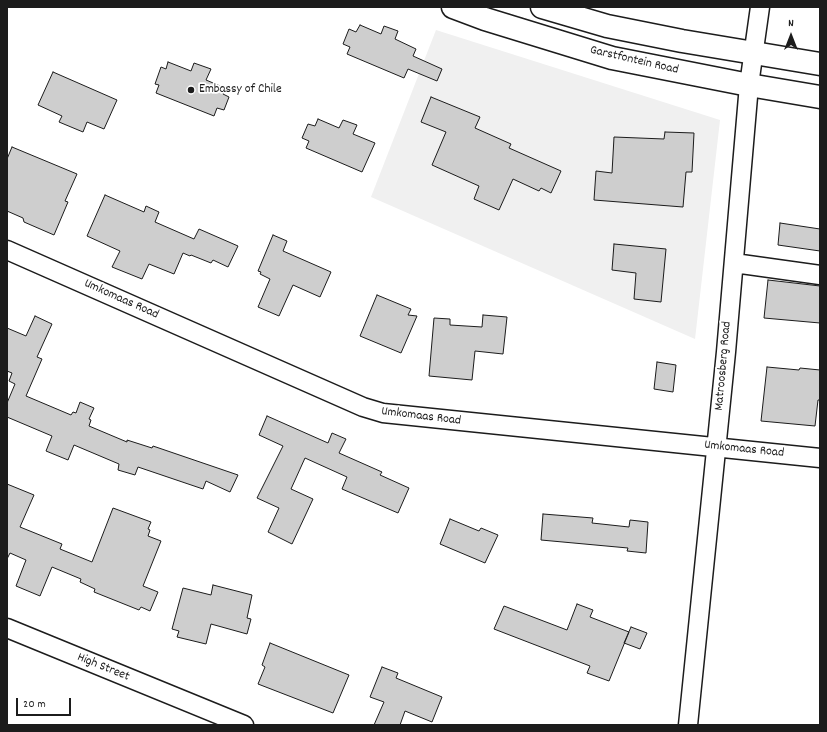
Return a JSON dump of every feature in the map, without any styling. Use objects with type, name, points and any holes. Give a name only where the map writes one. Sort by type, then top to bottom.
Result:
[{"type":"main road","name":"Garstfontein Road","points":[[452,7],[485,19],[612,58],[749,85],[820,97]]},
{"type":"main road","points":[[542,7],[607,26],[682,41],[820,64]]},
{"type":"street","name":"Matroosberg Road","points":[[688,725],[734,262],[749,85],[760,7]]},
{"type":"street","name":"Umkomaas Road","points":[[7,250],[363,407],[383,413],[820,458]]},
{"type":"street","points":[[734,262],[820,275]]},
{"type":"street","name":"High Street","points":[[7,628],[244,725]]},
{"type":"shaded area","points":[[436,30],[720,120],[695,339],[371,197]]},
{"type":"building","points":[[360,25],[381,34],[384,26],[398,31],[395,39],[416,49],[413,56],[442,69],[437,81],[408,69],[404,78],[347,54],[350,47],[343,44],[349,29],[356,32]]},
{"type":"building","name":"Embassy of Chile","points":[[168,62],[191,71],[194,63],[211,69],[206,80],[225,88],[223,94],[229,97],[224,110],[217,108],[214,116],[156,93],[159,85],[155,84],[161,67],[166,69]]},
{"type":"building","points":[[53,72],[117,100],[104,129],[87,122],[83,132],[59,122],[62,116],[38,105]]},
{"type":"building","points":[[431,97],[480,117],[475,128],[511,144],[509,148],[561,171],[551,193],[541,188],[539,191],[513,179],[499,210],[474,199],[479,186],[432,165],[446,132],[421,122]]},
{"type":"building","points":[[318,119],[339,128],[343,120],[357,125],[353,134],[375,143],[362,172],[306,148],[309,141],[302,138],[308,124],[315,126]]},
{"type":"building","points":[[665,132],[694,133],[692,172],[686,172],[683,207],[594,200],[596,171],[612,173],[614,137],[664,139]]},
{"type":"building","points":[[12,147],[77,174],[65,201],[68,202],[54,235],[24,222],[23,218],[7,211],[7,159]]},
{"type":"building","points":[[105,195],[144,212],[146,206],[159,212],[155,222],[194,239],[199,229],[238,246],[228,267],[213,260],[211,263],[183,253],[174,274],[149,264],[142,279],[112,267],[120,251],[87,236]]},
{"type":"building","points":[[780,223],[820,229],[820,251],[778,245]]},
{"type":"building","points":[[273,235],[287,241],[283,251],[331,272],[320,297],[293,285],[279,316],[258,307],[270,279],[260,274],[261,272],[258,271]]},
{"type":"building","points":[[614,244],[666,249],[661,302],[634,299],[636,273],[612,270]]},
{"type":"building","points":[[768,280],[820,286],[820,323],[764,318]]},
{"type":"building","points":[[377,295],[411,309],[408,315],[417,316],[401,353],[360,336]]},
{"type":"building","points":[[483,315],[507,317],[503,354],[475,351],[472,380],[429,376],[434,318],[450,319],[450,325],[482,327]]},
{"type":"building","points":[[35,316],[52,324],[37,357],[42,359],[26,396],[71,415],[73,412],[76,413],[80,402],[94,408],[89,419],[91,420],[89,426],[127,442],[127,440],[152,448],[153,446],[238,475],[230,492],[206,481],[203,489],[138,467],[135,475],[118,470],[119,464],[74,445],[68,460],[46,451],[52,436],[7,417],[7,403],[15,384],[9,381],[12,373],[7,371],[7,328],[26,336]]},
{"type":"building","points":[[657,362],[676,365],[673,392],[654,389]]},
{"type":"building","points":[[767,367],[820,370],[820,400],[818,400],[815,426],[761,421]]},
{"type":"building","points":[[267,416],[328,443],[332,433],[346,439],[339,453],[382,472],[380,475],[409,488],[398,513],[342,489],[347,477],[305,458],[291,489],[313,499],[292,544],[268,532],[279,508],[257,498],[283,446],[259,435]]},
{"type":"building","points":[[7,484],[34,495],[20,527],[62,544],[60,549],[92,562],[113,508],[151,522],[148,529],[150,530],[148,536],[161,541],[143,586],[158,592],[150,611],[141,607],[139,610],[94,592],[95,589],[80,582],[81,579],[52,567],[40,596],[16,586],[26,560],[10,553],[7,559]]},
{"type":"building","points":[[543,514],[593,518],[592,523],[629,527],[630,520],[648,522],[646,553],[627,551],[628,548],[541,540]]},
{"type":"building","points":[[450,519],[479,531],[481,528],[498,535],[485,563],[440,544]]},
{"type":"building","points":[[213,585],[252,595],[247,618],[251,619],[247,634],[211,624],[206,644],[177,637],[179,631],[172,629],[183,588],[211,595]]},
{"type":"building","points":[[577,604],[593,610],[590,617],[629,632],[609,681],[587,673],[590,666],[494,629],[504,606],[567,630]]},
{"type":"building","points":[[631,627],[647,633],[640,649],[624,643]]},
{"type":"building","points":[[270,643],[349,675],[333,713],[258,684],[265,667],[262,665]]},
{"type":"building","points":[[382,667],[398,673],[396,678],[442,697],[432,722],[405,711],[400,725],[374,725],[384,702],[370,697]]},
{"type":"place","name":"Embassy of Chile","points":[[191,90]]}]
